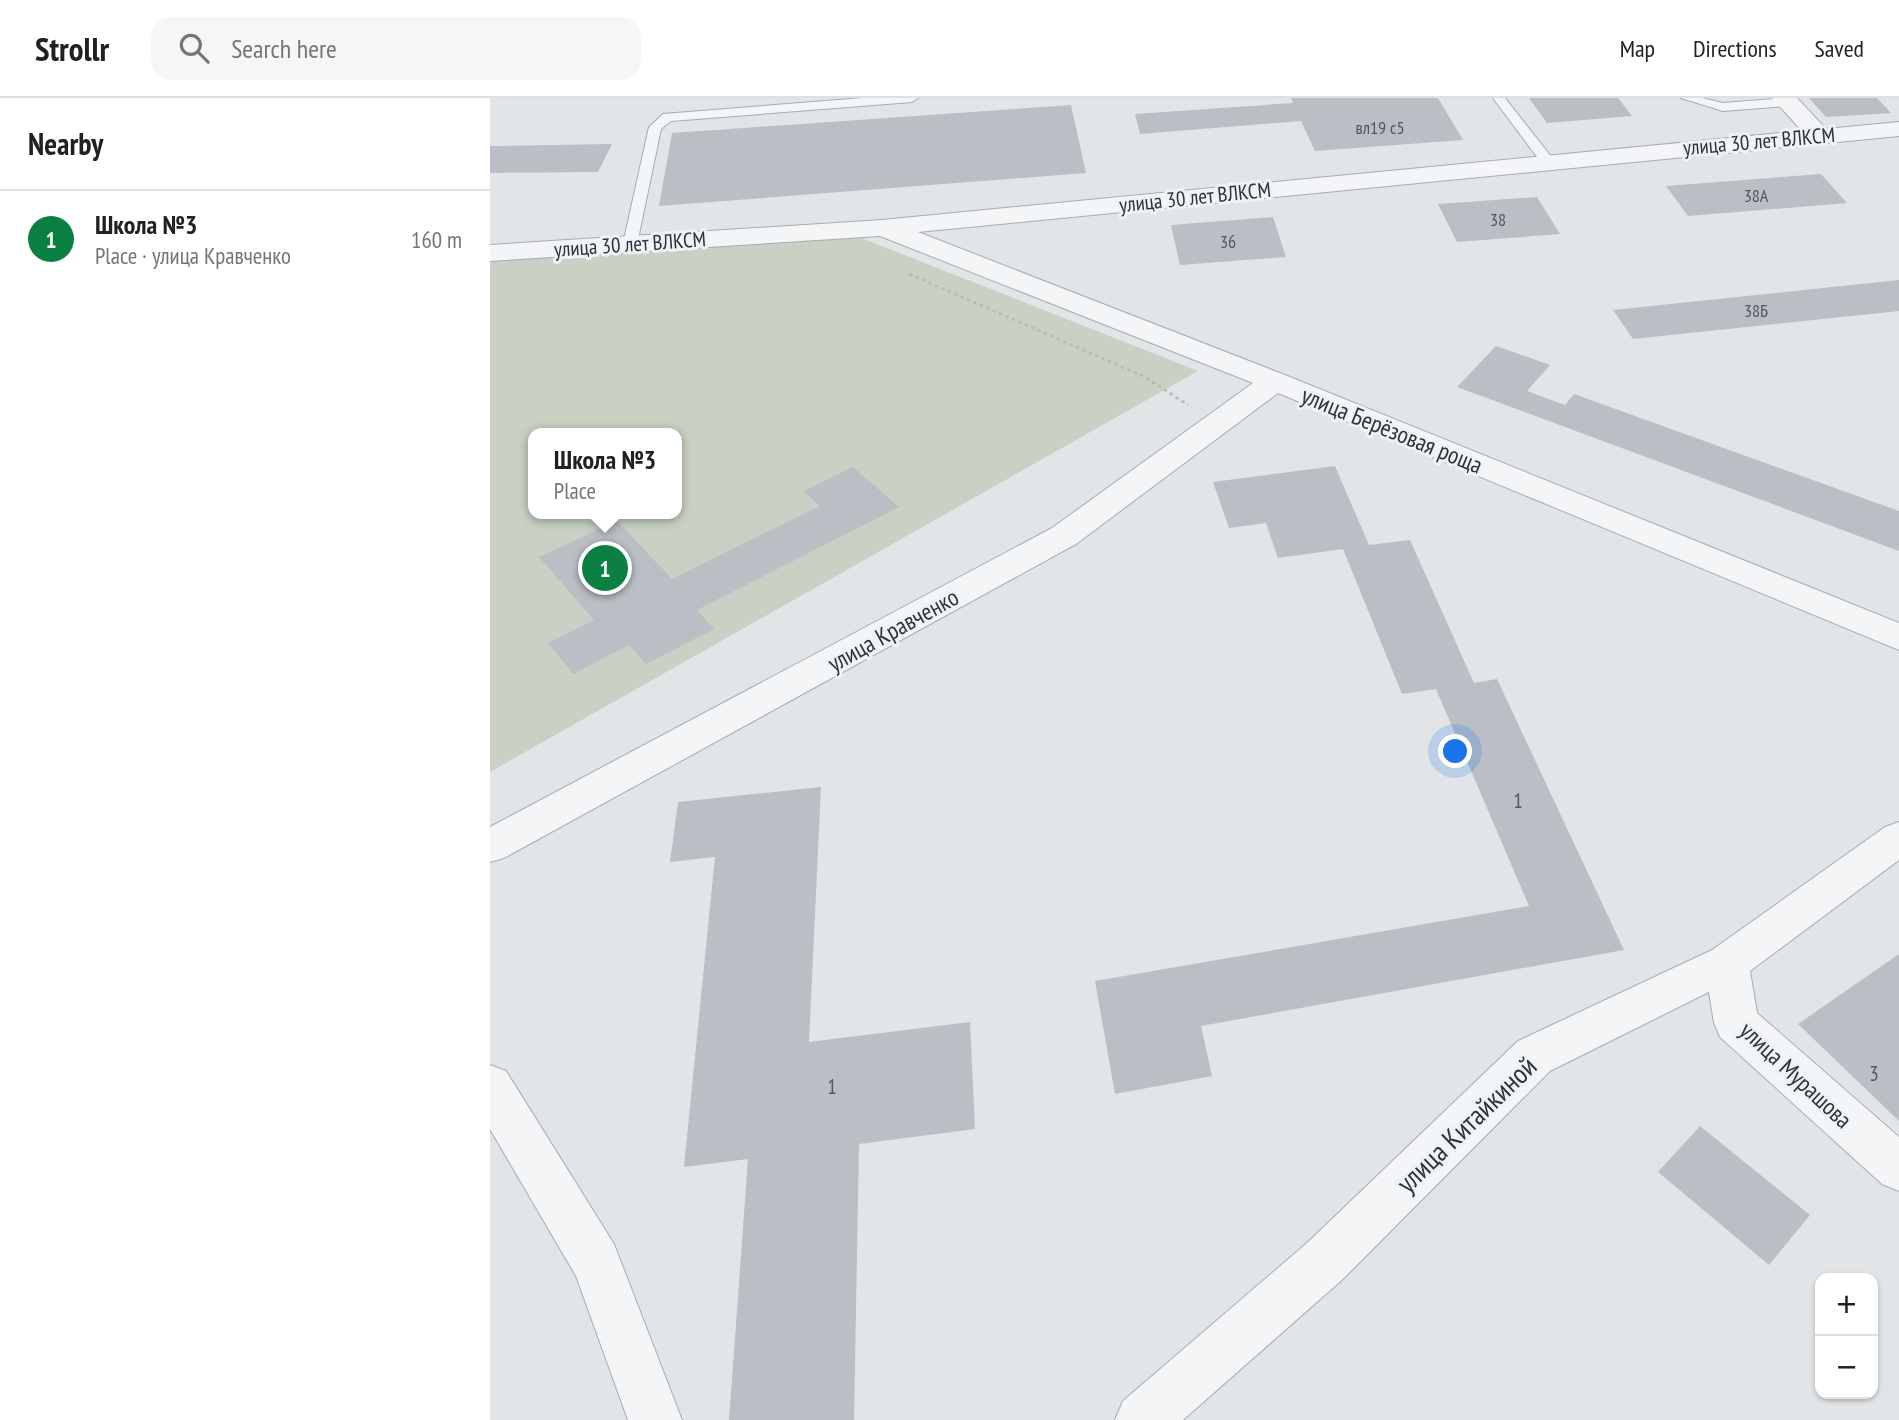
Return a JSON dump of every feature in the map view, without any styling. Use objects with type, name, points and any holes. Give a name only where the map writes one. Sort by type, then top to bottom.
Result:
[{"type":"street","points":[[1786,100],[1818,135]]},
{"type":"street","name":"улица 30 лет ВЛКСМ","points":[[490,253],[882,228],[1899,129]]},
{"type":"street","name":"улица Берёзовая роща","points":[[882,228],[1275,381],[1899,637]]},
{"type":"street","name":"улица Кравченко","points":[[490,846],[741,713],[1064,536],[1275,381]]},
{"type":"street","name":"улица Китайкиной","points":[[1142,1420],[1325,1261],[1534,1056],[1727,963],[1899,838]]},
{"type":"street","name":"улица Мурашова","points":[[1727,963],[1736,1023],[1899,1168]]},
{"type":"street","points":[[490,1086],[596,1262],[655,1420]]},
{"type":"lane","points":[[630,244],[655,127],[668,117],[912,98]]},
{"type":"lane","points":[[1499,98],[1548,162]]},
{"type":"lane","points":[[1687,98],[1723,107],[1786,100]]},
{"type":"path","points":[[909,274],[1145,377],[1215,424]]},
{"type":"green space","points":[[849,233],[1198,371],[490,772],[490,260]]},
{"type":"building","points":[[1291,98],[1438,98],[1463,140],[1315,151],[1301,121],[1140,134],[1135,114],[1293,103]]},
{"type":"building","points":[[1529,98],[1618,98],[1632,116],[1547,123]]},
{"type":"building","points":[[1809,98],[1877,98],[1891,113],[1826,117]]},
{"type":"building","points":[[1071,105],[1086,173],[659,206],[672,133]]},
{"type":"building","points":[[612,144],[598,172],[490,173],[490,146]]},
{"type":"building","points":[[1821,174],[1847,203],[1688,216],[1666,186]]},
{"type":"building","points":[[1537,197],[1560,234],[1457,242],[1438,204]]},
{"type":"building","points":[[1273,217],[1286,257],[1180,265],[1171,225]]},
{"type":"building","points":[[1899,280],[1899,311],[1633,339],[1613,310]]},
{"type":"building","points":[[1496,346],[1550,365],[1527,391],[1565,405],[1574,394],[1899,511],[1899,551],[1457,387]]},
{"type":"building","points":[[1335,466],[1369,545],[1410,540],[1474,683],[1497,679],[1624,950],[1201,1026],[1212,1076],[1115,1094],[1095,981],[1529,906],[1436,689],[1402,694],[1343,549],[1278,558],[1266,523],[1229,528],[1213,482]]},
{"type":"building","points":[[853,467],[899,507],[697,610],[714,629],[646,664],[629,645],[573,674],[548,643],[594,620],[539,557],[617,521],[672,579],[820,506],[804,491]]},
{"type":"building","points":[[821,787],[809,1042],[970,1022],[975,1129],[859,1144],[854,1420],[729,1420],[748,1159],[684,1167],[715,857],[670,862],[678,802]]},
{"type":"building","points":[[1899,954],[1899,1121],[1798,1024]]},
{"type":"building","points":[[1700,1126],[1810,1215],[1769,1265],[1658,1172]]},
{"type":"place","name":"Школа №3","points":[[605,568]]}]
